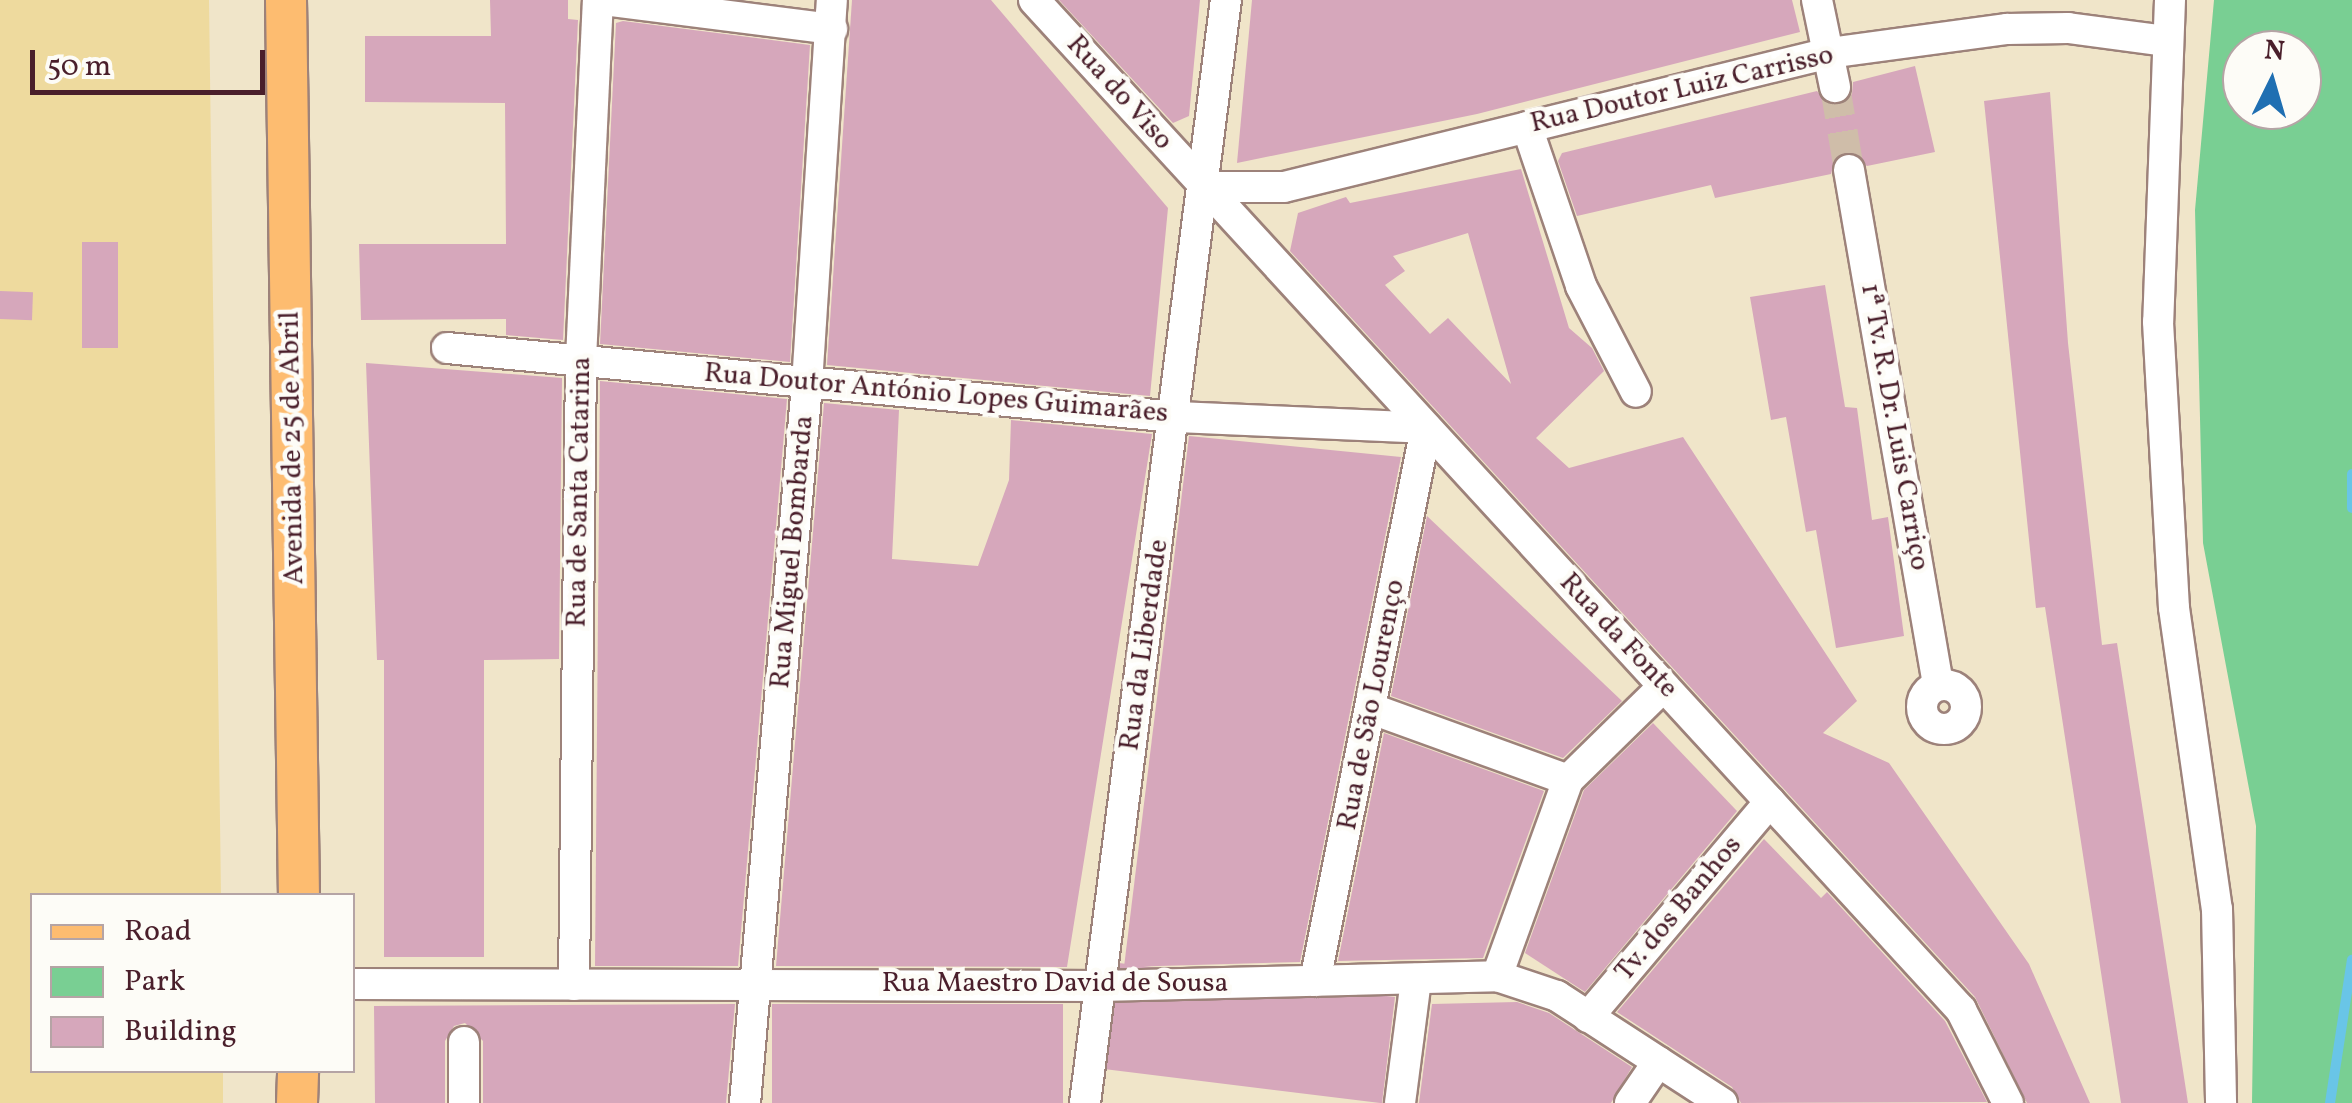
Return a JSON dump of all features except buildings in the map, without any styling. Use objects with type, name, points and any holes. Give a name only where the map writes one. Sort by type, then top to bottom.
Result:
[{"type":"main road","name":"Avenida de 25 de Abril","points":[[286,0],[299,893]]},
{"type":"main road","points":[[297,1103],[298,1073]]},
{"type":"street","points":[[601,0],[832,15]]},
{"type":"street","name":"Rua de Santa Catarina","points":[[574,985],[581,359],[601,0]]},
{"type":"street","name":"Rua do Viso","points":[[1034,0],[1203,187]]},
{"type":"street","name":"Rua da Liberdade","points":[[1085,1103],[1226,0]]},
{"type":"street","points":[[1817,0],[1834,86]]},
{"type":"street","points":[[2170,0],[2165,41],[2159,341],[2174,608],[2217,909],[2221,1103]]},
{"type":"street","name":"Rua Miguel Bombarda","points":[[744,1103],[807,384],[832,15]]},
{"type":"street","name":"Rua Doutor Luiz Carrisso","points":[[1203,187],[1284,186],[1829,52],[2006,30],[2068,28],[2165,41]]},
{"type":"street","points":[[1528,127],[1581,286],[1636,392]]},
{"type":"street","name":"1ª Tv. R. Dr. Luis Carriço","points":[[1849,170],[1938,684]]},
{"type":"street","name":"Rua da Fonte","points":[[1203,187],[1961,1010],[2007,1103]]},
{"type":"street","name":"Rua Doutor António Lopes Guimarães","points":[[447,348],[1175,417],[1426,428]]},
{"type":"street","name":"Rua de São Lourenço","points":[[1314,981],[1426,428]]},
{"type":"street","points":[[1497,976],[1568,780],[1664,686]]},
{"type":"street","points":[[1372,709],[1568,780]]},
{"type":"street","name":"Tv. dos Banhos","points":[[1588,1016],[1770,802]]},
{"type":"street","name":"Rua Maestro David de Sousa","points":[[355,984],[1100,986],[1497,976],[1556,996],[1722,1103]]},
{"type":"street","points":[[1400,1103],[1416,979]]},
{"type":"street","points":[[464,1042],[464,1103]]},
{"type":"street","points":[[1630,1103],[1658,1062]]},
{"type":"green space","points":[[2214,0],[2352,0],[2352,1103],[2252,1103],[2256,826],[2203,543],[2195,210]]},
{"type":"sand","points":[[0,0],[209,0],[221,893],[30,893],[30,1073],[223,1073],[223,1103],[0,1103]]},
{"type":"waterway","points":[[2352,474],[2352,508]]},
{"type":"waterway","points":[[2330,1103],[2352,960]]},
{"type":"tunnel","points":[[1835,87],[1849,170]]}]
